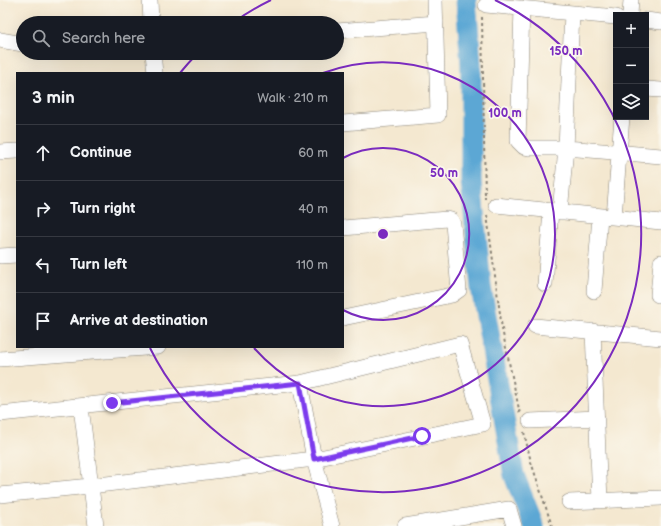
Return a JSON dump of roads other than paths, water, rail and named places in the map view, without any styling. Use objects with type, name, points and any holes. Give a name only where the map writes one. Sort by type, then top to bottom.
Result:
[{"type":"street","points":[[150,0],[151,16]]},
{"type":"street","points":[[344,123],[438,114],[435,0]]},
{"type":"street","points":[[630,12],[631,0]]},
{"type":"street","points":[[484,8],[522,8],[613,17]]},
{"type":"street","points":[[522,8],[518,141],[529,148],[566,148],[661,156]]},
{"type":"street","points":[[545,284],[555,211],[566,148],[572,13]]},
{"type":"street","points":[[649,20],[661,22]]},
{"type":"street","points":[[344,30],[436,23]]},
{"type":"street","points":[[0,40],[16,43]]},
{"type":"street","points":[[0,50],[16,49]]},
{"type":"street","points":[[154,60],[155,72]]},
{"type":"street","points":[[649,89],[661,90]]},
{"type":"street","points":[[594,291],[619,153],[622,120]]},
{"type":"street","points":[[0,152],[16,151]]},
{"type":"street","points":[[489,209],[555,211],[661,222]]},
{"type":"street","points":[[344,228],[447,219],[451,220],[453,224],[459,290],[452,296],[344,318]]},
{"type":"street","points":[[0,256],[16,255]]},
{"type":"street","points":[[658,295],[661,262]]},
{"type":"street","points":[[535,326],[661,338]]},
{"type":"street","points":[[593,331],[600,501]]},
{"type":"street","points":[[0,414],[300,383],[460,344],[483,424],[314,459],[90,486],[0,494]]},
{"type":"street","points":[[0,359],[145,348]]},
{"type":"street","points":[[300,383],[314,459],[332,526]]},
{"type":"street","points":[[81,406],[96,526]]},
{"type":"street","points":[[525,422],[596,418]]},
{"type":"street","points":[[569,502],[661,498]]},
{"type":"street","points":[[405,526],[508,509],[514,526]]},
{"type":"waterway","points":[[466,0],[471,64],[471,181],[481,287],[514,475],[534,526]]}]
